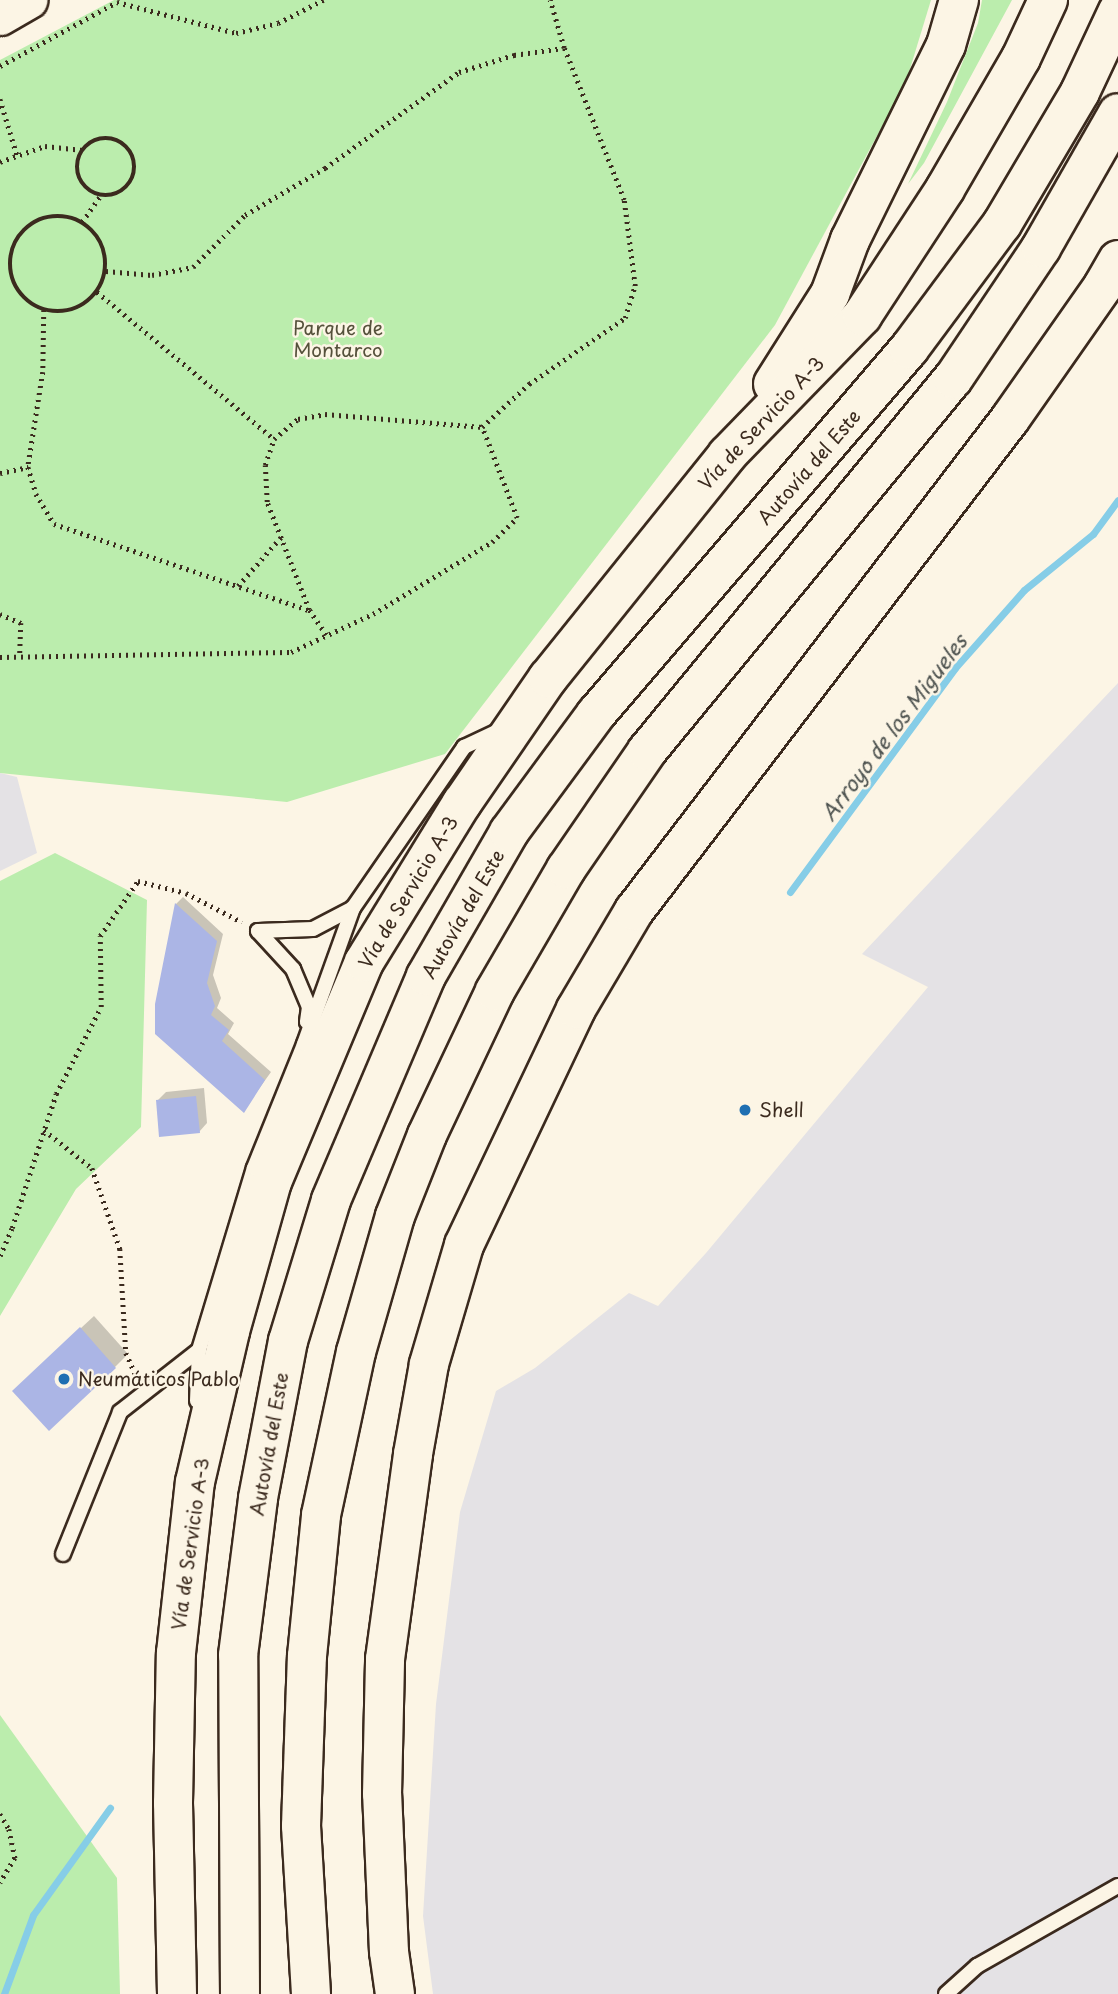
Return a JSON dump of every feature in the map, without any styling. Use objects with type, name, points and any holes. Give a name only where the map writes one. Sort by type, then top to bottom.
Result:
[{"type":"main road","points":[[727,455],[830,295],[850,240],[946,45],[959,0]]},
{"type":"main road","name":"Vía de Servicio A-3","points":[[177,1994],[173,1803],[176,1653],[195,1482],[230,1331],[272,1182],[364,962],[462,803],[548,678],[727,455],[862,316],[945,190],[1021,58],[1048,0]]},
{"type":"main road","name":"Autovía del Este","points":[[240,1994],[238,1655],[258,1498],[288,1341],[331,1200],[426,976],[509,832],[596,714],[909,349],[1002,224],[1080,92],[1118,11]]},
{"type":"main road","points":[[311,1994],[301,1826],[307,1656],[321,1515],[356,1352],[395,1216],[427,1135],[495,991],[566,869],[647,751],[953,379],[1041,248],[1118,113]]},
{"type":"main road","points":[[395,1994],[389,1952],[382,1794],[385,1659],[429,1364],[464,1245],[576,1009],[634,911],[1010,419],[1103,286],[1118,260]]},
{"type":"main road","points":[[301,1826],[330,1994]]},
{"type":"street","points":[[6,30],[30,0]]},
{"type":"lane","points":[[195,1482],[199,1350],[254,1168],[304,1044],[353,908],[464,747],[516,723]]},
{"type":"lane","points":[[258,931],[313,929],[353,908]]},
{"type":"lane","points":[[258,931],[293,969],[309,1007],[304,1044]]},
{"type":"lane","points":[[63,1554],[120,1412],[199,1350]]},
{"type":"lane","points":[[946,1994],[976,1966],[1118,1886]]},
{"type":"path","points":[[0,65],[117,2],[236,33],[278,23],[323,0]]},
{"type":"path","points":[[326,635],[309,610],[268,502],[265,466],[274,439],[298,419],[326,414],[482,427],[529,383],[625,318],[635,286],[624,200],[564,48],[550,0]]},
{"type":"path","points":[[6,30],[20,55]]},
{"type":"path","points":[[106,271],[152,275],[193,267],[244,215],[326,168],[459,72],[514,55],[564,48]]},
{"type":"path","points":[[0,99],[17,155]]},
{"type":"path","points":[[108,138],[126,146],[132,153],[135,172],[127,188],[110,196],[101,195],[92,192],[80,178],[77,168],[83,150],[99,139],[108,138]]},
{"type":"path","points":[[0,162],[45,146],[83,150]]},
{"type":"path","points":[[82,222],[101,195]]},
{"type":"path","points":[[61,216],[82,222],[93,231],[102,246],[106,271],[97,292],[75,309],[61,312],[44,310],[19,293],[12,278],[10,259],[14,243],[29,225],[44,218],[61,216]]},
{"type":"path","points":[[97,292],[274,439]]},
{"type":"path","points":[[44,310],[43,372],[28,467],[36,494],[54,524],[309,610]]},
{"type":"path","points":[[0,657],[291,652],[420,588],[492,542],[517,518],[482,427]]},
{"type":"path","points":[[0,473],[28,467]]},
{"type":"path","points":[[238,586],[281,537]]},
{"type":"path","points":[[0,614],[21,623],[20,656]]},
{"type":"path","points":[[0,1256],[56,1094],[102,1007],[100,936],[138,881],[186,893],[258,931]]},
{"type":"path","points":[[44,1129],[92,1168],[120,1249],[126,1353],[143,1394]]},
{"type":"path","points":[[0,1814],[9,1829],[15,1858],[0,1883]]},
{"type":"shaded area","points":[[1118,683],[1118,1994],[433,1994],[423,1916],[436,1704],[460,1512],[496,1391],[535,1368],[629,1293],[658,1306],[706,1253],[928,987],[862,954]]},
{"type":"shaded area","points":[[0,773],[17,777],[37,853],[0,871]]},
{"type":"green space","name":"Parque de Montarco","points":[[114,0],[931,0],[906,82],[775,325],[445,754],[287,802],[0,773],[0,60]]},
{"type":"green space","points":[[982,0],[1012,0],[924,163],[908,184],[947,102],[978,23]]},
{"type":"green space","points":[[55,853],[147,900],[141,1127],[76,1189],[0,1316],[0,881]]},
{"type":"green space","points":[[0,1715],[117,1878],[120,1994],[0,1994]]},
{"type":"building","points":[[175,903],[217,941],[207,983],[215,1006],[211,1015],[229,1030],[222,1041],[265,1080],[244,1113],[155,1034],[155,1004]]},
{"type":"building","points":[[196,1096],[200,1133],[159,1137],[156,1100]]},
{"type":"building","name":"Neumáticos Pablo","points":[[80,1327],[116,1368],[49,1431],[12,1391]]},
{"type":"waterway","name":"Arroyo de los Migueles","points":[[790,892],[955,668],[1024,590],[1093,534],[1118,500]]},
{"type":"waterway","points":[[4,1994],[33,1915],[110,1808]]},
{"type":"place","name":"Shell","points":[[745,1110]]},
{"type":"place","name":"Neumáticos Pablo","points":[[64,1379]]}]
